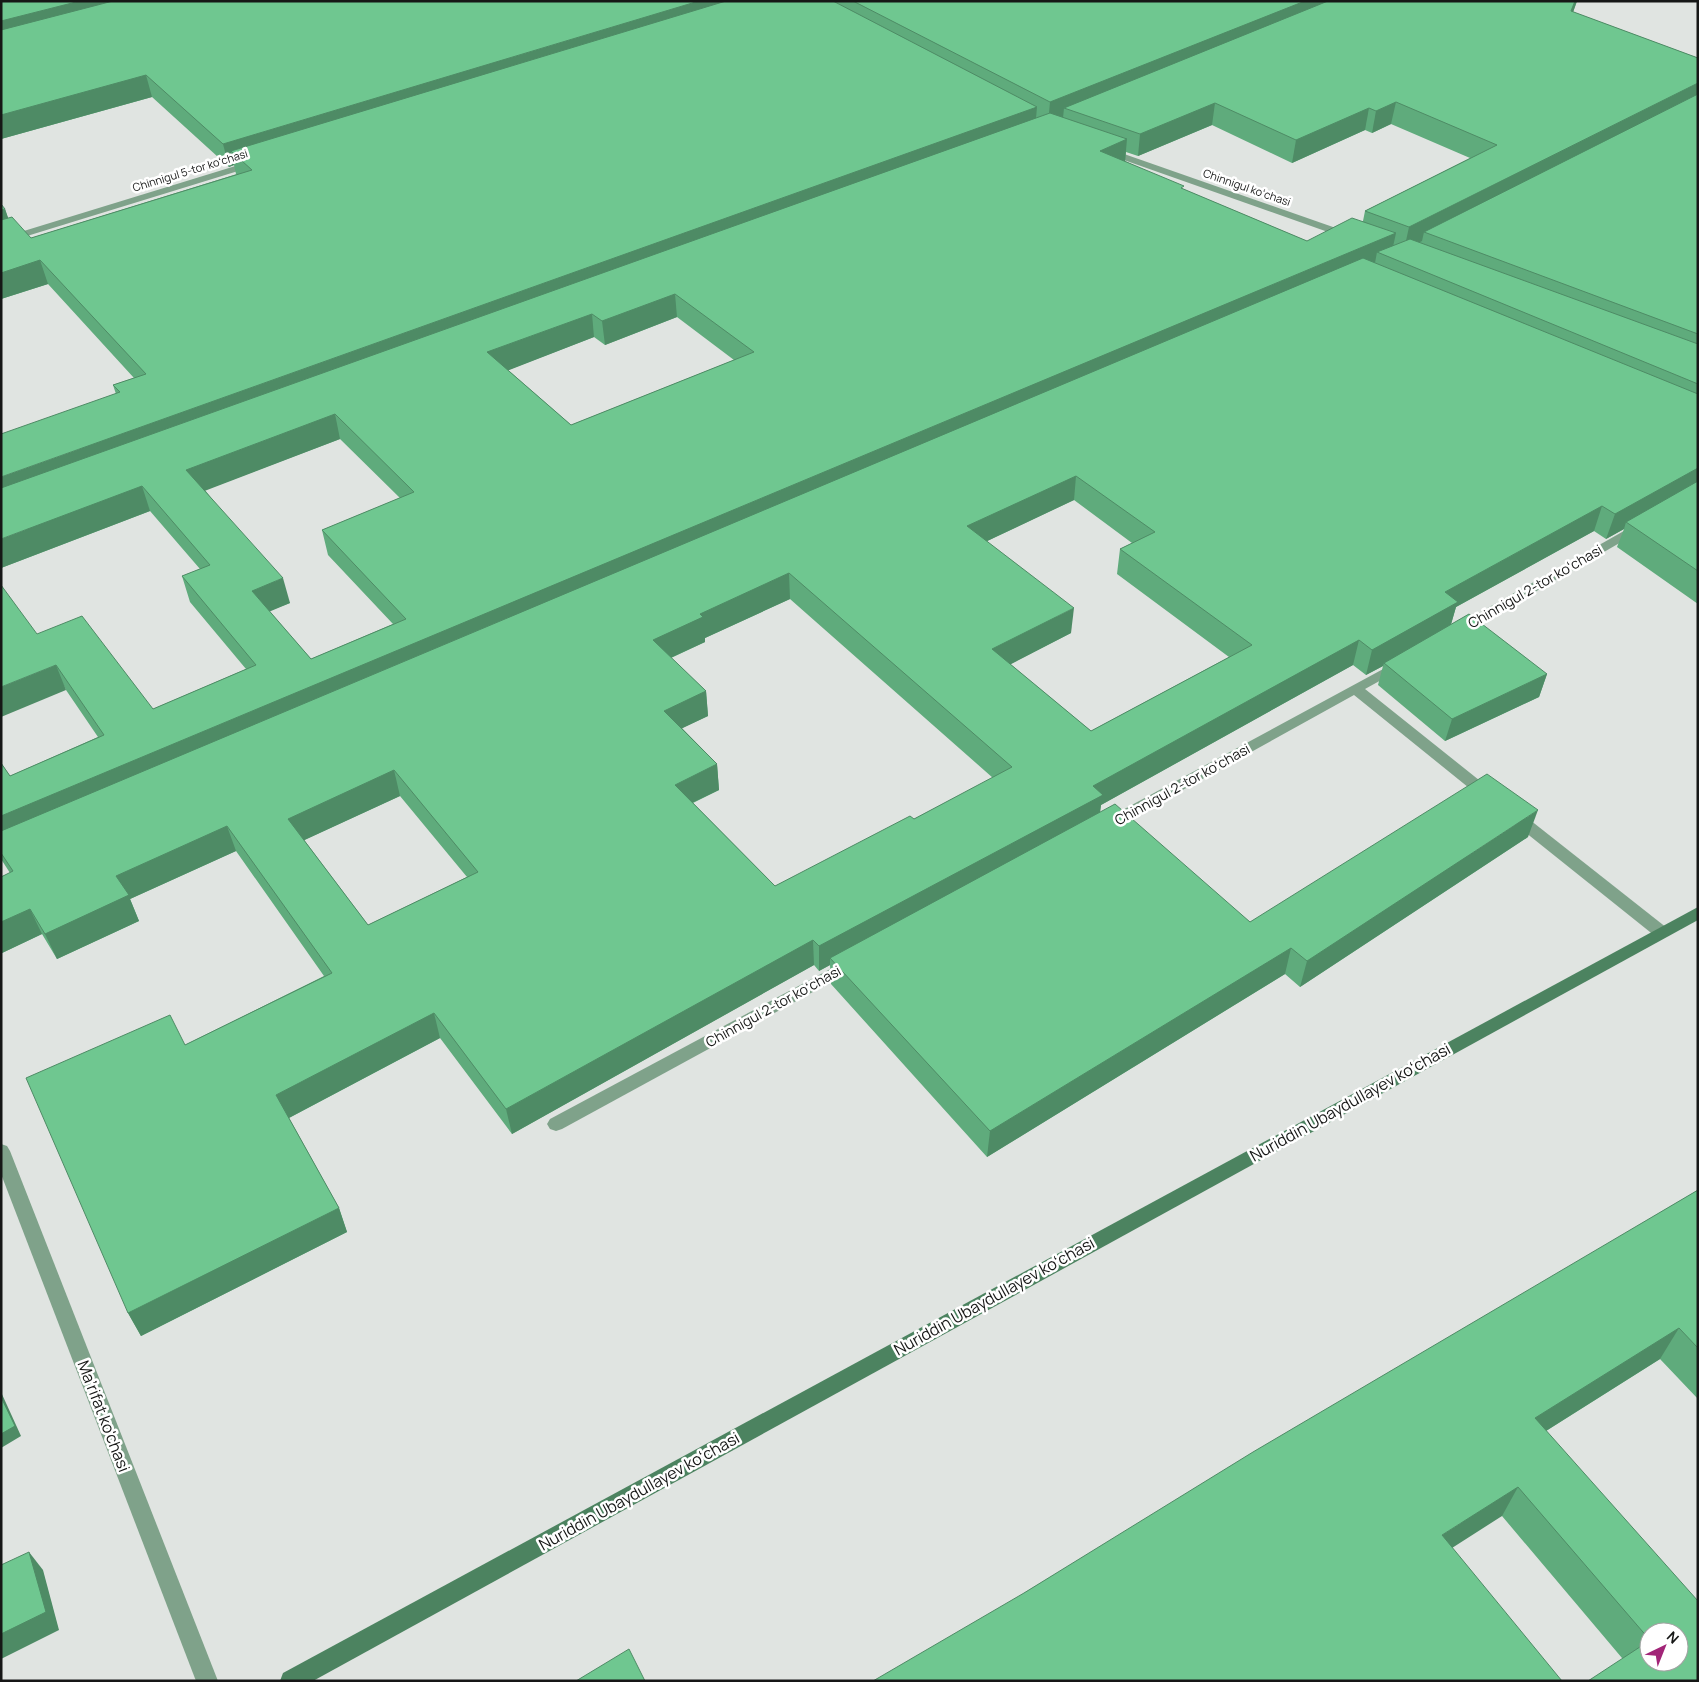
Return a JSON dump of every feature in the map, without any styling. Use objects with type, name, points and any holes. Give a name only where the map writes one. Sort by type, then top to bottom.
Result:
[{"type":"main road","name":"Nuriddin Ubaydullayev koʻchasi","points":[[291,1681],[1698,913]]},
{"type":"street","name":"Chinnigul koʻchasi","points":[[1095,147],[1358,239]]},
{"type":"street","name":"Chinnigul 5-tor koʻchasi","points":[[1,241],[266,160]]},
{"type":"street","name":"Chinnigul 2-tor koʻchasi","points":[[1450,635],[1646,522]]},
{"type":"street","name":"Chinnigul 2-tor koʻchasi","points":[[1095,831],[1407,660]]},
{"type":"street","points":[[1356,689],[1661,932]]},
{"type":"street","name":"Chinnigul 2-tor koʻchasi","points":[[556,1124],[860,958]]},
{"type":"street","name":"Maʼrifat ko'chasi","points":[[1,1151],[207,1681]]},
{"type":"building","points":[[1,1],[80,1],[1,21]]},
{"type":"building","points":[[113,1],[699,1],[223,144],[146,75],[1,115],[1,30]]},
{"type":"building","points":[[726,1],[833,1],[1037,107],[1,477],[1,434],[120,392],[113,385],[146,374],[40,260],[1,273],[1,220],[12,217],[31,238],[252,170],[231,151]]},
{"type":"building","points":[[853,1],[1305,1],[1050,102]]},
{"type":"building","points":[[1328,1],[1575,1],[1571,11],[1698,58],[1698,83],[1409,227],[1365,211],[1497,145],[1396,102],[1376,111],[1369,108],[1296,140],[1215,103],[1140,134],[1064,108]]},
{"type":"building","points":[[1698,94],[1698,334],[1424,232]]},
{"type":"building","points":[[1050,113],[1127,139],[1100,151],[1184,186],[1181,188],[1307,241],[1352,218],[1396,233],[1,816],[1,763],[10,776],[104,735],[56,665],[1,687],[1,585],[37,634],[82,616],[153,709],[256,665],[182,576],[210,565],[142,486],[1,539],[1,488]],"holes":[[[675,294],[754,352],[571,425],[487,352],[592,314],[602,321]],[[335,414],[414,492],[322,530],[406,619],[311,659],[252,591],[283,578],[186,470]]]},
{"type":"building","points":[[1410,239],[1698,344],[1698,384],[1377,252]]},
{"type":"building","points":[[1363,258],[1698,394],[1698,468],[1615,514],[1602,506],[1445,592],[1458,602],[1372,650],[1359,640],[1093,786],[1103,795],[819,946],[813,940],[506,1109],[434,1013],[276,1095],[339,1208],[128,1313],[26,1078],[170,1015],[185,1045],[332,973],[227,826],[116,876],[129,895],[45,934],[30,909],[1,922],[1,877],[13,871],[1,853],[1,831]],"holes":[[[1076,476],[1155,532],[1120,549],[1252,645],[1091,731],[992,649],[1074,608],[967,526]],[[789,573],[1012,767],[914,819],[910,816],[775,886],[675,785],[717,764],[664,711],[706,691],[653,640],[703,617],[700,614]],[[394,770],[478,872],[368,925],[288,819]]]},
{"type":"building","points":[[1698,481],[1698,571],[1626,522]]},
{"type":"building","points":[[1469,614],[1547,674],[1452,719],[1384,663]]},
{"type":"building","points":[[1487,774],[1538,810],[1307,961],[1291,948],[990,1131],[830,958],[1115,804],[1250,922]]},
{"type":"building","points":[[1698,1190],[1698,1348],[1679,1328],[1535,1418],[1698,1601],[1698,1681],[1588,1681],[1639,1648],[1639,1672],[1689,1672],[1689,1622],[1639,1622],[1639,1627],[1518,1487],[1442,1535],[1562,1681],[873,1681],[1024,1593],[1253,1452]]},
{"type":"building","points":[[1,1397],[15,1426],[1,1434]]},
{"type":"building","points":[[29,1552],[46,1612],[1,1634],[1,1565]]},
{"type":"building","points":[[629,1649],[645,1681],[576,1681]]}]
